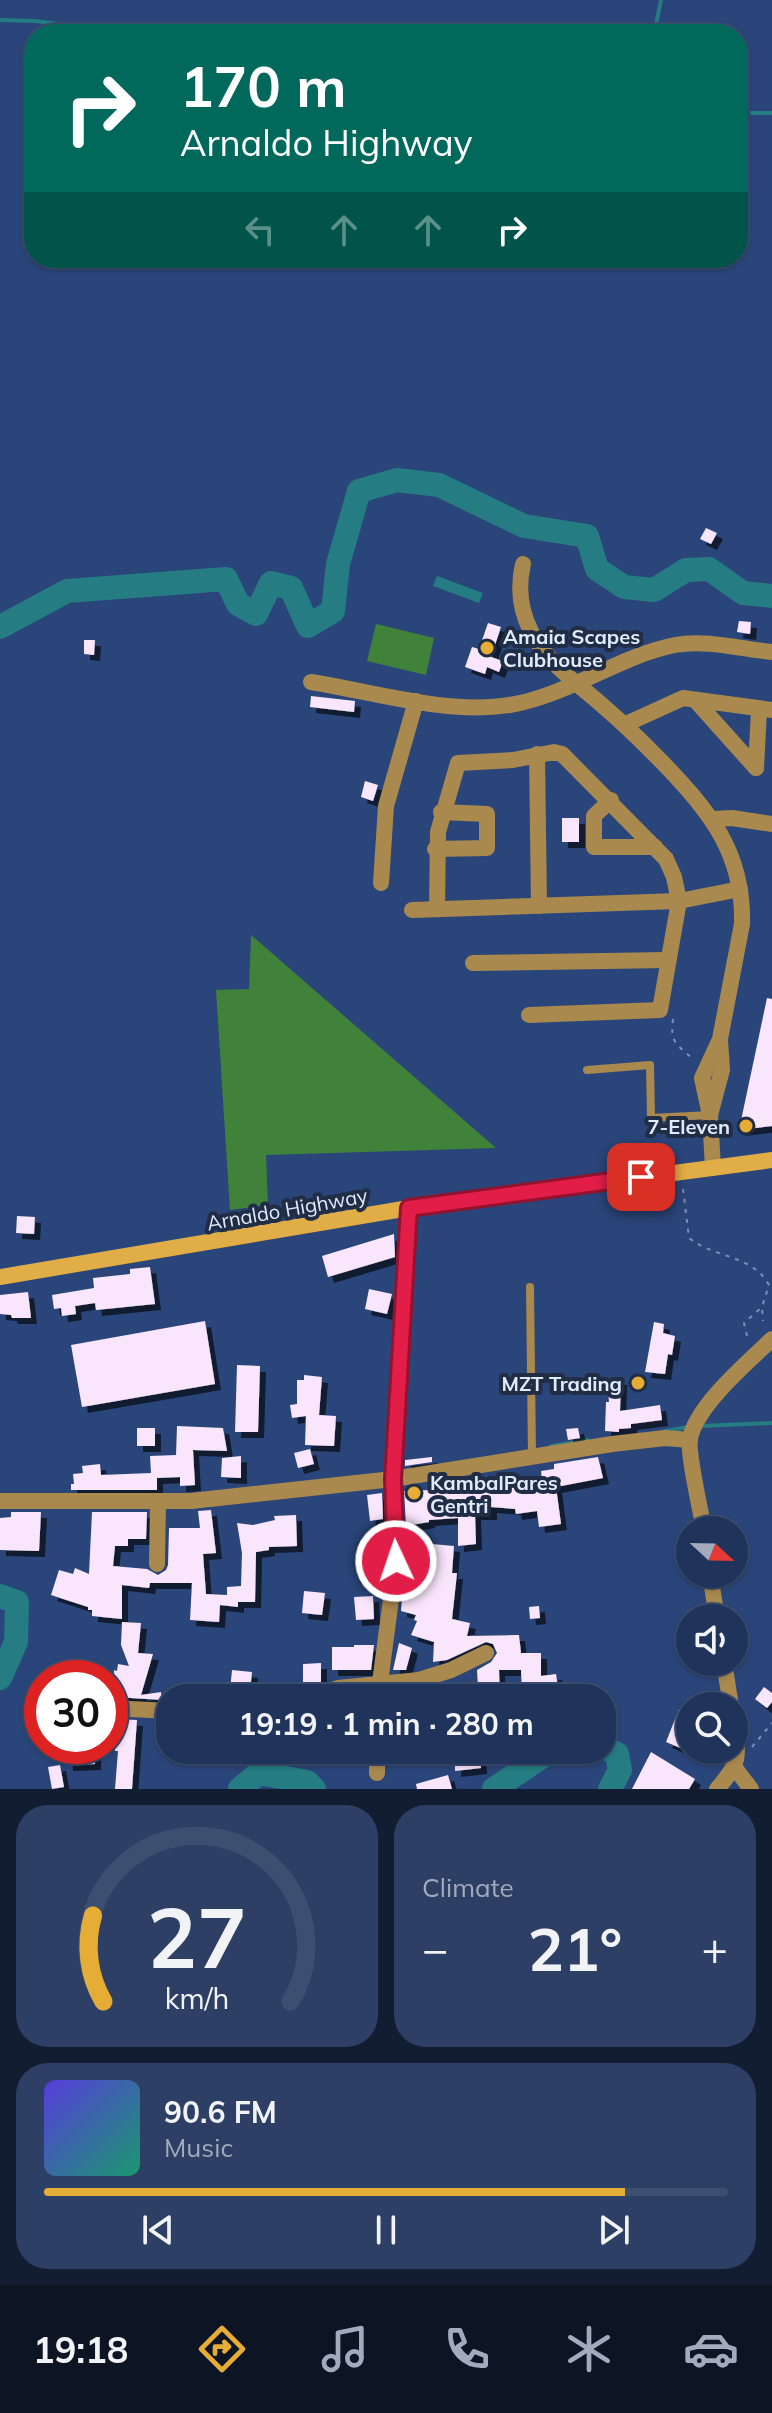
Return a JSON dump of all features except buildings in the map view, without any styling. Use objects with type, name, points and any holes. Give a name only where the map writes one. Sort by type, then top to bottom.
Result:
[{"type":"main road","name":"Arnaldo Highway","points":[[0,1277],[409,1208],[772,1160]]},
{"type":"street","points":[[523,564],[520,592],[527,624],[552,663],[626,724],[700,801],[728,848],[740,889],[742,924],[720,1039],[702,1078],[710,1115],[713,1168]]},
{"type":"street","points":[[311,682],[444,706],[506,705],[534,700],[640,656],[677,645],[772,652]]},
{"type":"street","points":[[626,724],[683,698],[766,710],[756,768],[695,700]]},
{"type":"street","points":[[381,883],[386,806],[416,701]]},
{"type":"street","points":[[437,909],[435,849],[441,812],[458,763],[513,760],[554,752],[562,754],[611,800],[666,859],[679,901],[660,1010],[529,1015]]},
{"type":"street","points":[[537,754],[539,906]]},
{"type":"street","points":[[611,800],[594,816],[594,847],[655,847]]},
{"type":"street","points":[[435,849],[487,848],[487,814],[441,812]]},
{"type":"street","points":[[713,819],[732,818],[772,824]]},
{"type":"street","points":[[412,910],[679,901],[740,889]]},
{"type":"street","points":[[473,963],[668,960]]},
{"type":"street","points":[[379,1684],[396,1561],[393,1479],[409,1208]]},
{"type":"street","points":[[702,1516],[690,1440],[698,1418],[772,1339]]},
{"type":"street","points":[[0,1501],[191,1501],[393,1479],[665,1438],[690,1440]]},
{"type":"street","points":[[157,1564],[158,1501]]},
{"type":"street","points":[[404,1684],[451,1670],[486,1653]]},
{"type":"street","points":[[128,1709],[156,1710]]},
{"type":"street","points":[[377,1764],[377,1773]]},
{"type":"street","points":[[717,1789],[736,1764]]},
{"type":"street","points":[[735,1768],[751,1789]]},
{"type":"lane","points":[[587,1070],[650,1065],[651,1118],[710,1115]]},
{"type":"lane","points":[[530,1287],[532,1456]]},
{"type":"path","points":[[660,1010],[673,1016],[671,1035],[676,1045],[697,1062]]},
{"type":"path","points":[[682,1172],[689,1238],[699,1246],[754,1266],[762,1273],[769,1285],[762,1307],[763,1321]]},
{"type":"path","points":[[747,1336],[744,1323],[762,1307]]},
{"type":"path","points":[[735,1768],[772,1723]]},
{"type":"green space","points":[[376,624],[434,638],[426,675],[367,661]]},
{"type":"green space","points":[[251,935],[496,1148],[266,1155],[268,1205],[230,1210],[216,990],[249,989]]},
{"type":"shaded area","points":[[437,576],[483,593],[479,603],[433,586]]},
{"type":"waterway","points":[[656,24],[661,0]]},
{"type":"waterway","points":[[0,20],[59,24]]},
{"type":"waterway","points":[[748,113],[772,113]]},
{"type":"waterway","points":[[0,627],[67,591],[226,579],[238,604],[256,614],[271,583],[291,588],[308,626],[333,611],[338,564],[359,491],[397,480],[439,485],[524,526],[587,536],[597,569],[624,587],[654,590],[686,570],[709,569],[743,593],[772,596]]},
{"type":"waterway","points":[[701,1426],[772,1423]]},
{"type":"waterway","points":[[665,1431],[688,1427]]},
{"type":"waterway","points":[[551,1446],[588,1440]]},
{"type":"waterway","points":[[0,1596],[17,1602],[16,1642],[0,1678]]},
{"type":"waterway","points":[[610,1789],[620,1770],[616,1753]]},
{"type":"waterway","points":[[494,1789],[531,1764]]},
{"type":"waterway","points":[[240,1789],[259,1773],[307,1782],[314,1789]]},
{"type":"place","name":"Amaia Scapes Clubhouse","points":[[487,648]]},
{"type":"place","name":"7-Eleven","points":[[746,1126]]},
{"type":"place","name":"MZT Trading","points":[[638,1383]]},
{"type":"place","name":"KambalPares Gentri","points":[[414,1493]]},
{"type":"route","points":[[396,1561],[393,1479],[409,1208],[641,1177]]}]
